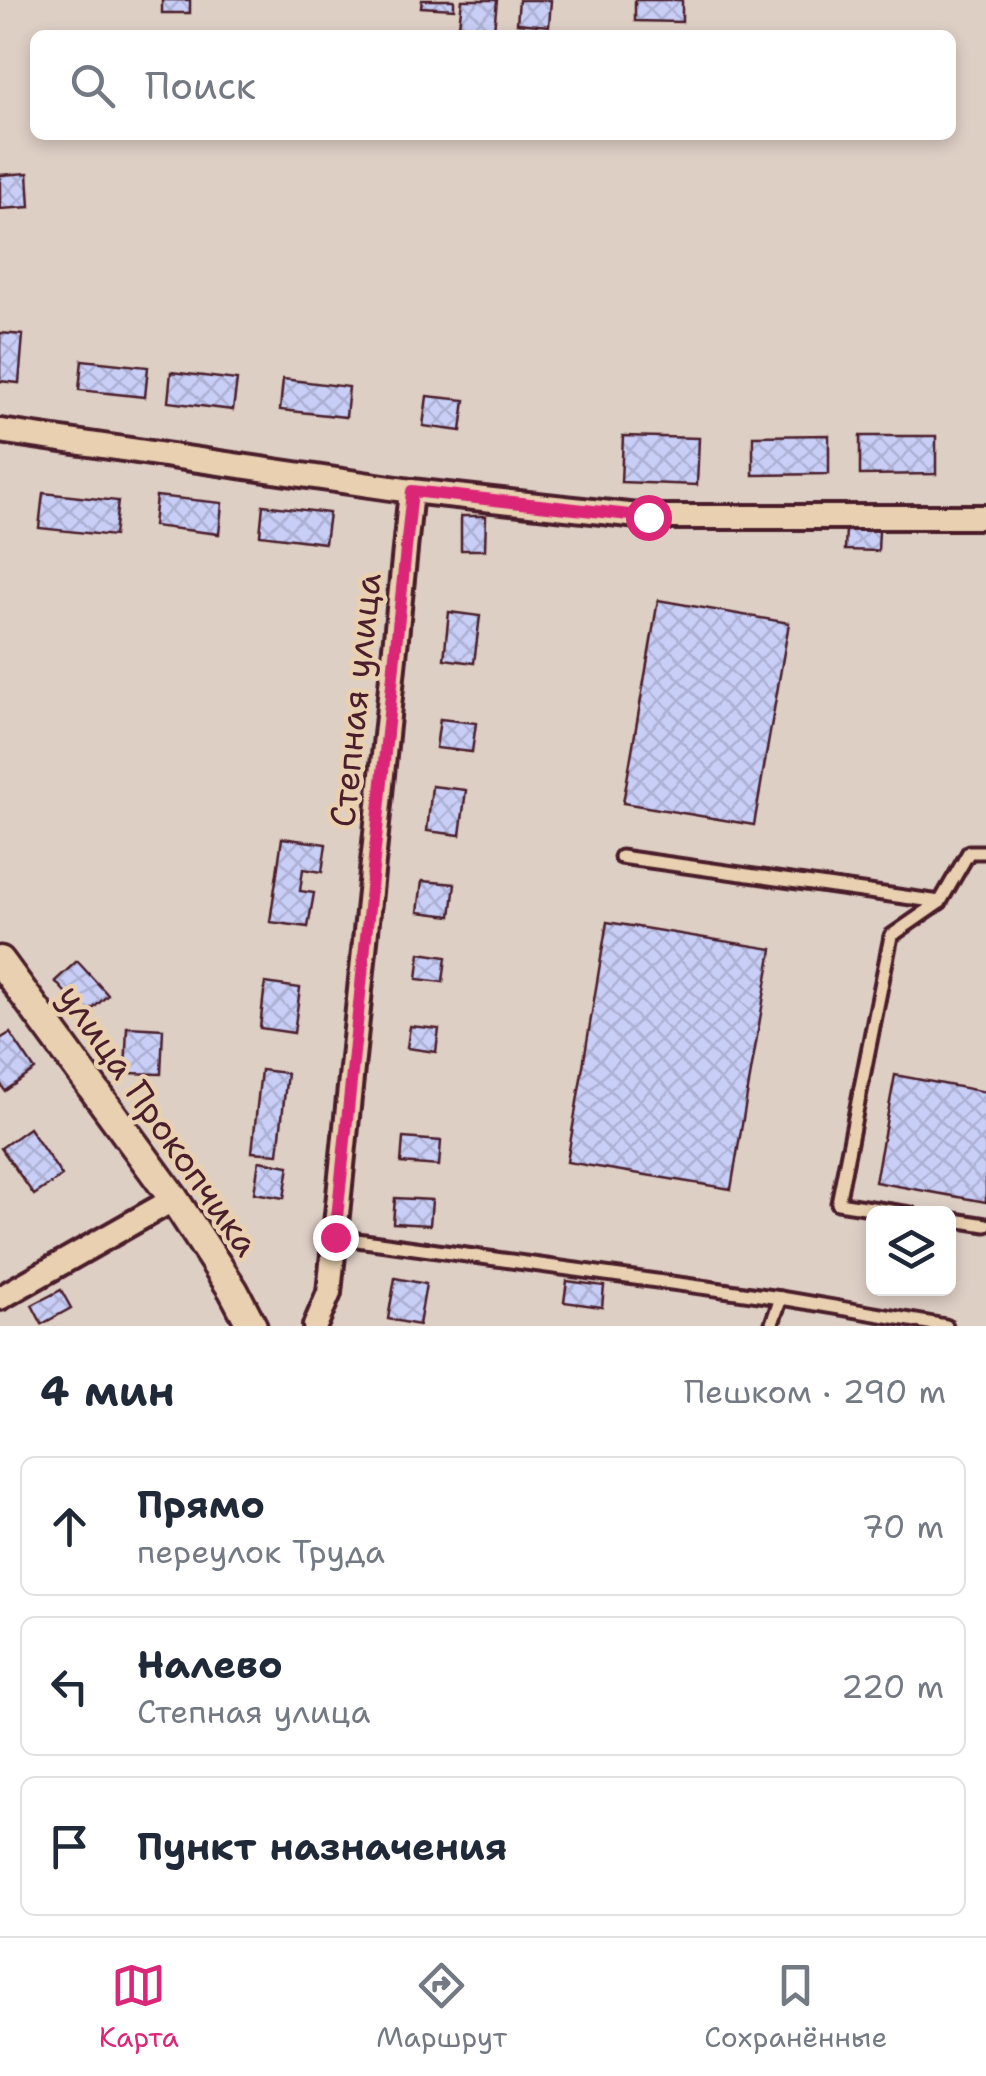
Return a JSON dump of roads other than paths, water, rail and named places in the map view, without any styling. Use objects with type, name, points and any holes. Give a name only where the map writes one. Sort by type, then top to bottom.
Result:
[{"type":"street","points":[[0,430],[412,491],[648,517],[986,516]]},
{"type":"street","name":"Степная улица","points":[[315,1326],[329,1294],[412,491]]},
{"type":"street","name":"улица Прокопчика","points":[[0,961],[174,1198],[234,1290],[252,1326]]},
{"type":"street","points":[[0,1298],[174,1198]]},
{"type":"lane","points":[[866,1207],[838,1202],[892,936],[940,902],[969,852],[986,852]]},
{"type":"lane","points":[[621,857],[940,902]]},
{"type":"lane","points":[[956,1220],[986,1225]]},
{"type":"lane","points":[[335,1237],[780,1298],[946,1326]]},
{"type":"lane","points":[[771,1326],[780,1298]]}]
